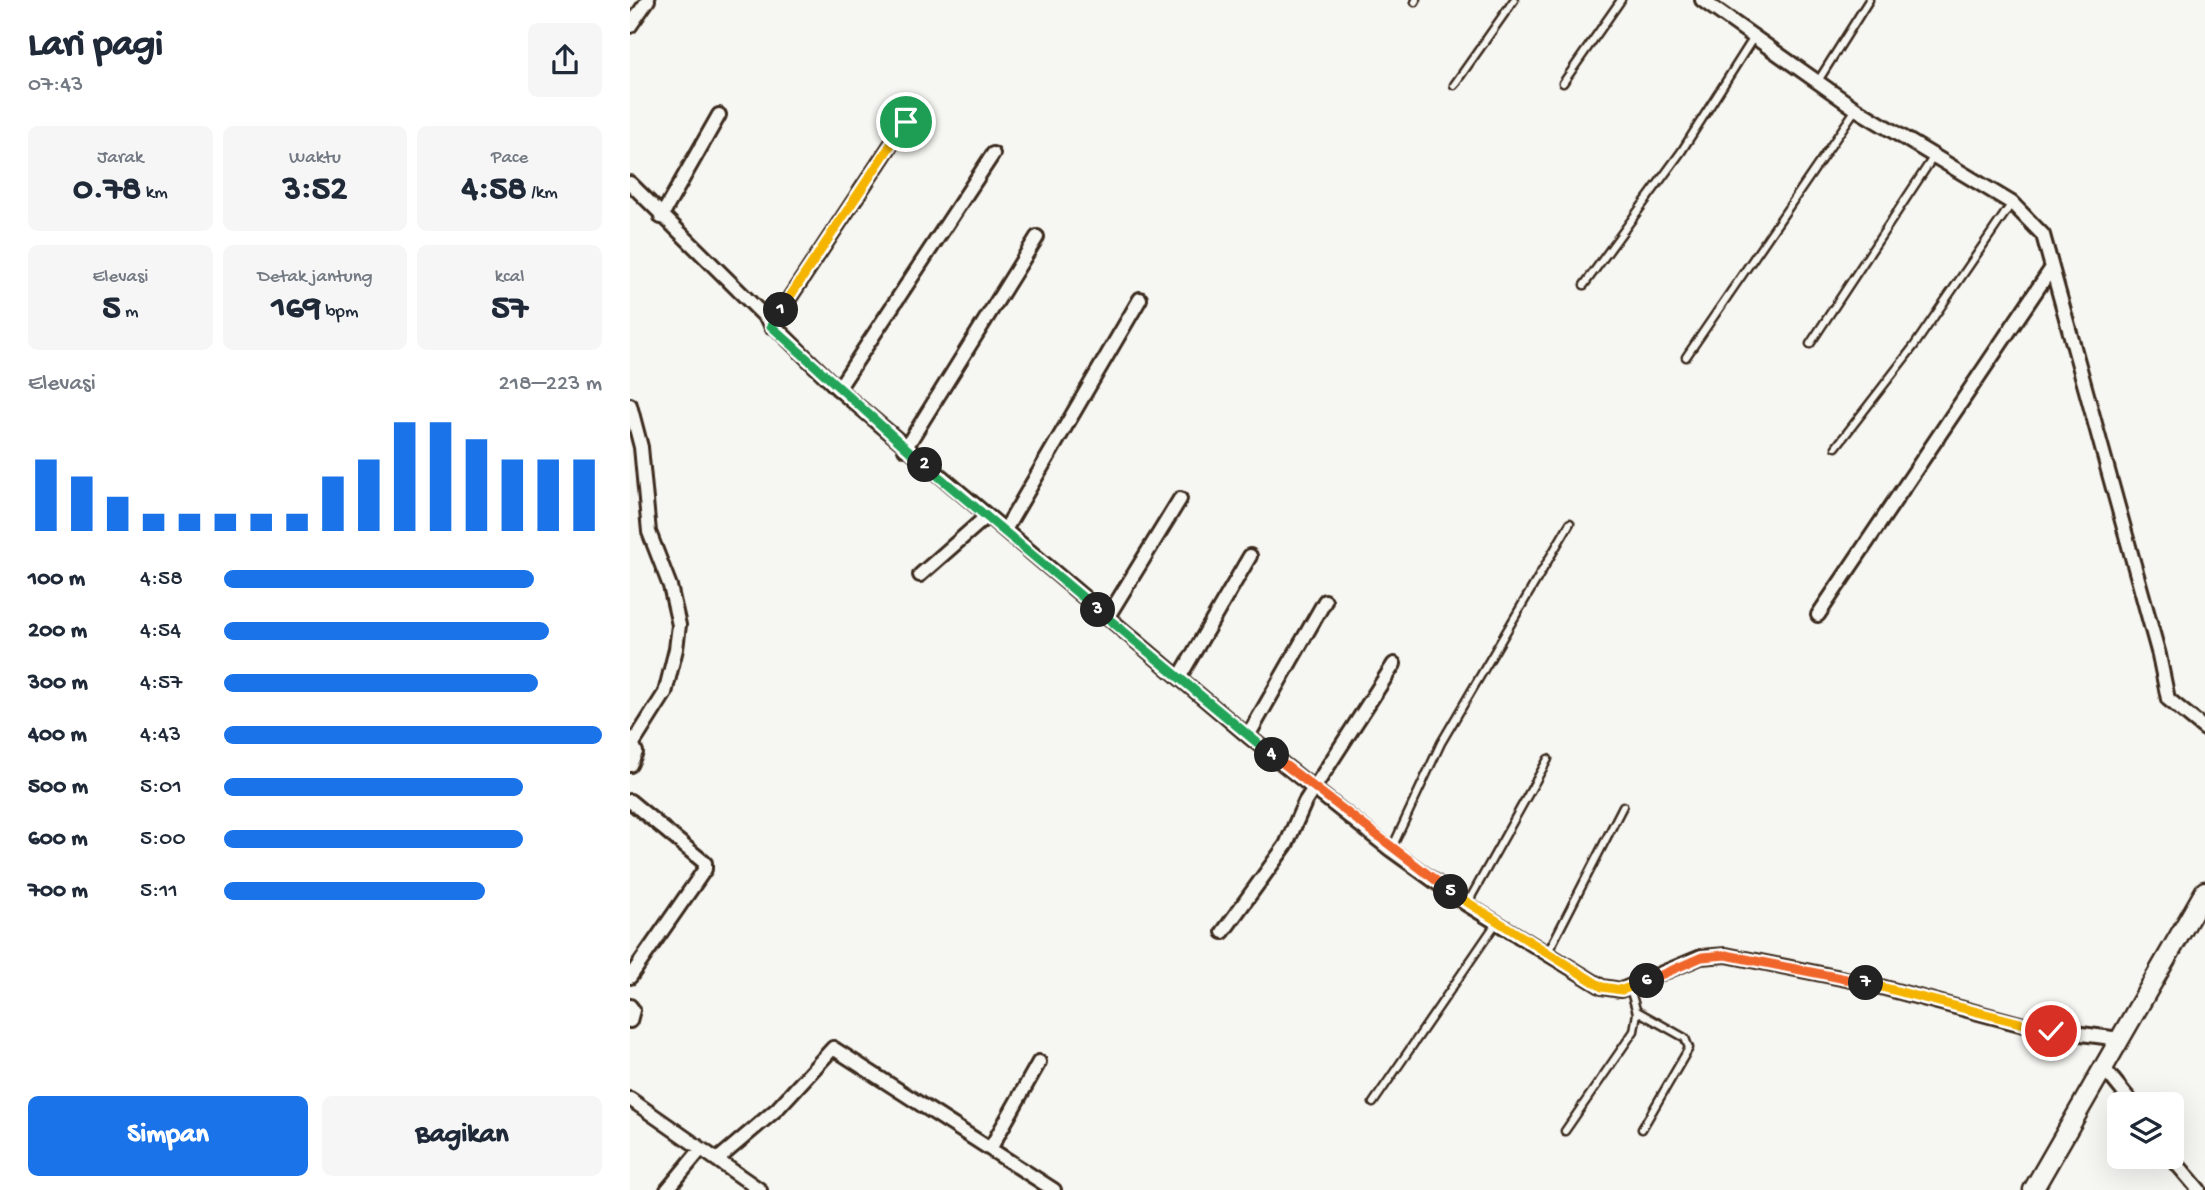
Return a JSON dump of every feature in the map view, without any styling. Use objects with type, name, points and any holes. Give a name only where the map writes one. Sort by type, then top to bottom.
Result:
[{"type":"street","points":[[630,26],[648,0]]},
{"type":"street","points":[[1702,0],[1856,109],[2012,203],[2043,236],[2159,654],[2168,699],[2205,729]]},
{"type":"street","points":[[661,217],[719,115]]},
{"type":"street","points":[[771,326],[906,122]]},
{"type":"street","points":[[838,389],[993,154]]},
{"type":"street","points":[[630,183],[771,326],[905,449],[1248,736],[1391,850],[1466,904],[1602,987],[1622,990],[1630,988],[1702,957],[1726,955],[1866,983],[2035,1028],[2120,1040]]},
{"type":"street","points":[[905,449],[1037,237]]},
{"type":"street","points":[[1818,615],[2051,269]]},
{"type":"street","points":[[1004,530],[1140,299]]},
{"type":"street","points":[[630,405],[641,447],[649,532],[670,586],[679,625],[665,693],[656,711],[632,740],[636,752],[630,765]]},
{"type":"street","points":[[1107,618],[1180,499]]},
{"type":"street","points":[[920,575],[987,516]]},
{"type":"street","points":[[1179,678],[1250,556]]},
{"type":"street","points":[[1248,736],[1325,601]]},
{"type":"street","points":[[1223,932],[1286,845],[1314,787],[1394,664]]},
{"type":"street","points":[[630,801],[701,858],[705,869],[630,976]]},
{"type":"street","points":[[2033,1190],[2205,891]]},
{"type":"street","points":[[630,1006],[633,1010],[630,1021]]},
{"type":"street","points":[[717,1160],[777,1109],[833,1048],[1054,1190]]},
{"type":"street","points":[[989,1149],[1039,1062]]},
{"type":"street","points":[[2103,1068],[2123,1092]]},
{"type":"street","points":[[630,1099],[760,1190]]},
{"type":"street","points":[[667,1190],[701,1149]]},
{"type":"street","points":[[2181,1169],[2199,1190]]},
{"type":"lane","points":[[1454,85],[1514,0]]},
{"type":"lane","points":[[1563,83],[1621,0]]},
{"type":"lane","points":[[1818,82],[1869,0]]},
{"type":"lane","points":[[1584,285],[1681,152],[1754,37]]},
{"type":"lane","points":[[1686,357],[1856,109]]},
{"type":"lane","points":[[1810,344],[1934,156]]},
{"type":"lane","points":[[1836,447],[1906,356],[2012,203]]},
{"type":"lane","points":[[1391,850],[1441,743],[1570,523]]},
{"type":"lane","points":[[1466,904],[1548,759]]},
{"type":"lane","points":[[1547,954],[1623,806]]},
{"type":"lane","points":[[1373,1103],[1497,922]]},
{"type":"lane","points":[[1565,1131],[1629,1042],[1637,1022],[1637,1011],[1630,988]]},
{"type":"lane","points":[[1637,1011],[1685,1038],[1689,1048],[1642,1129]]},
{"type":"route","points":[[906,122],[771,326],[905,449],[1248,736],[1391,850],[1466,904],[1602,987],[1622,990],[1630,988],[1702,957],[1726,955],[1866,983],[2051,1031]]}]
